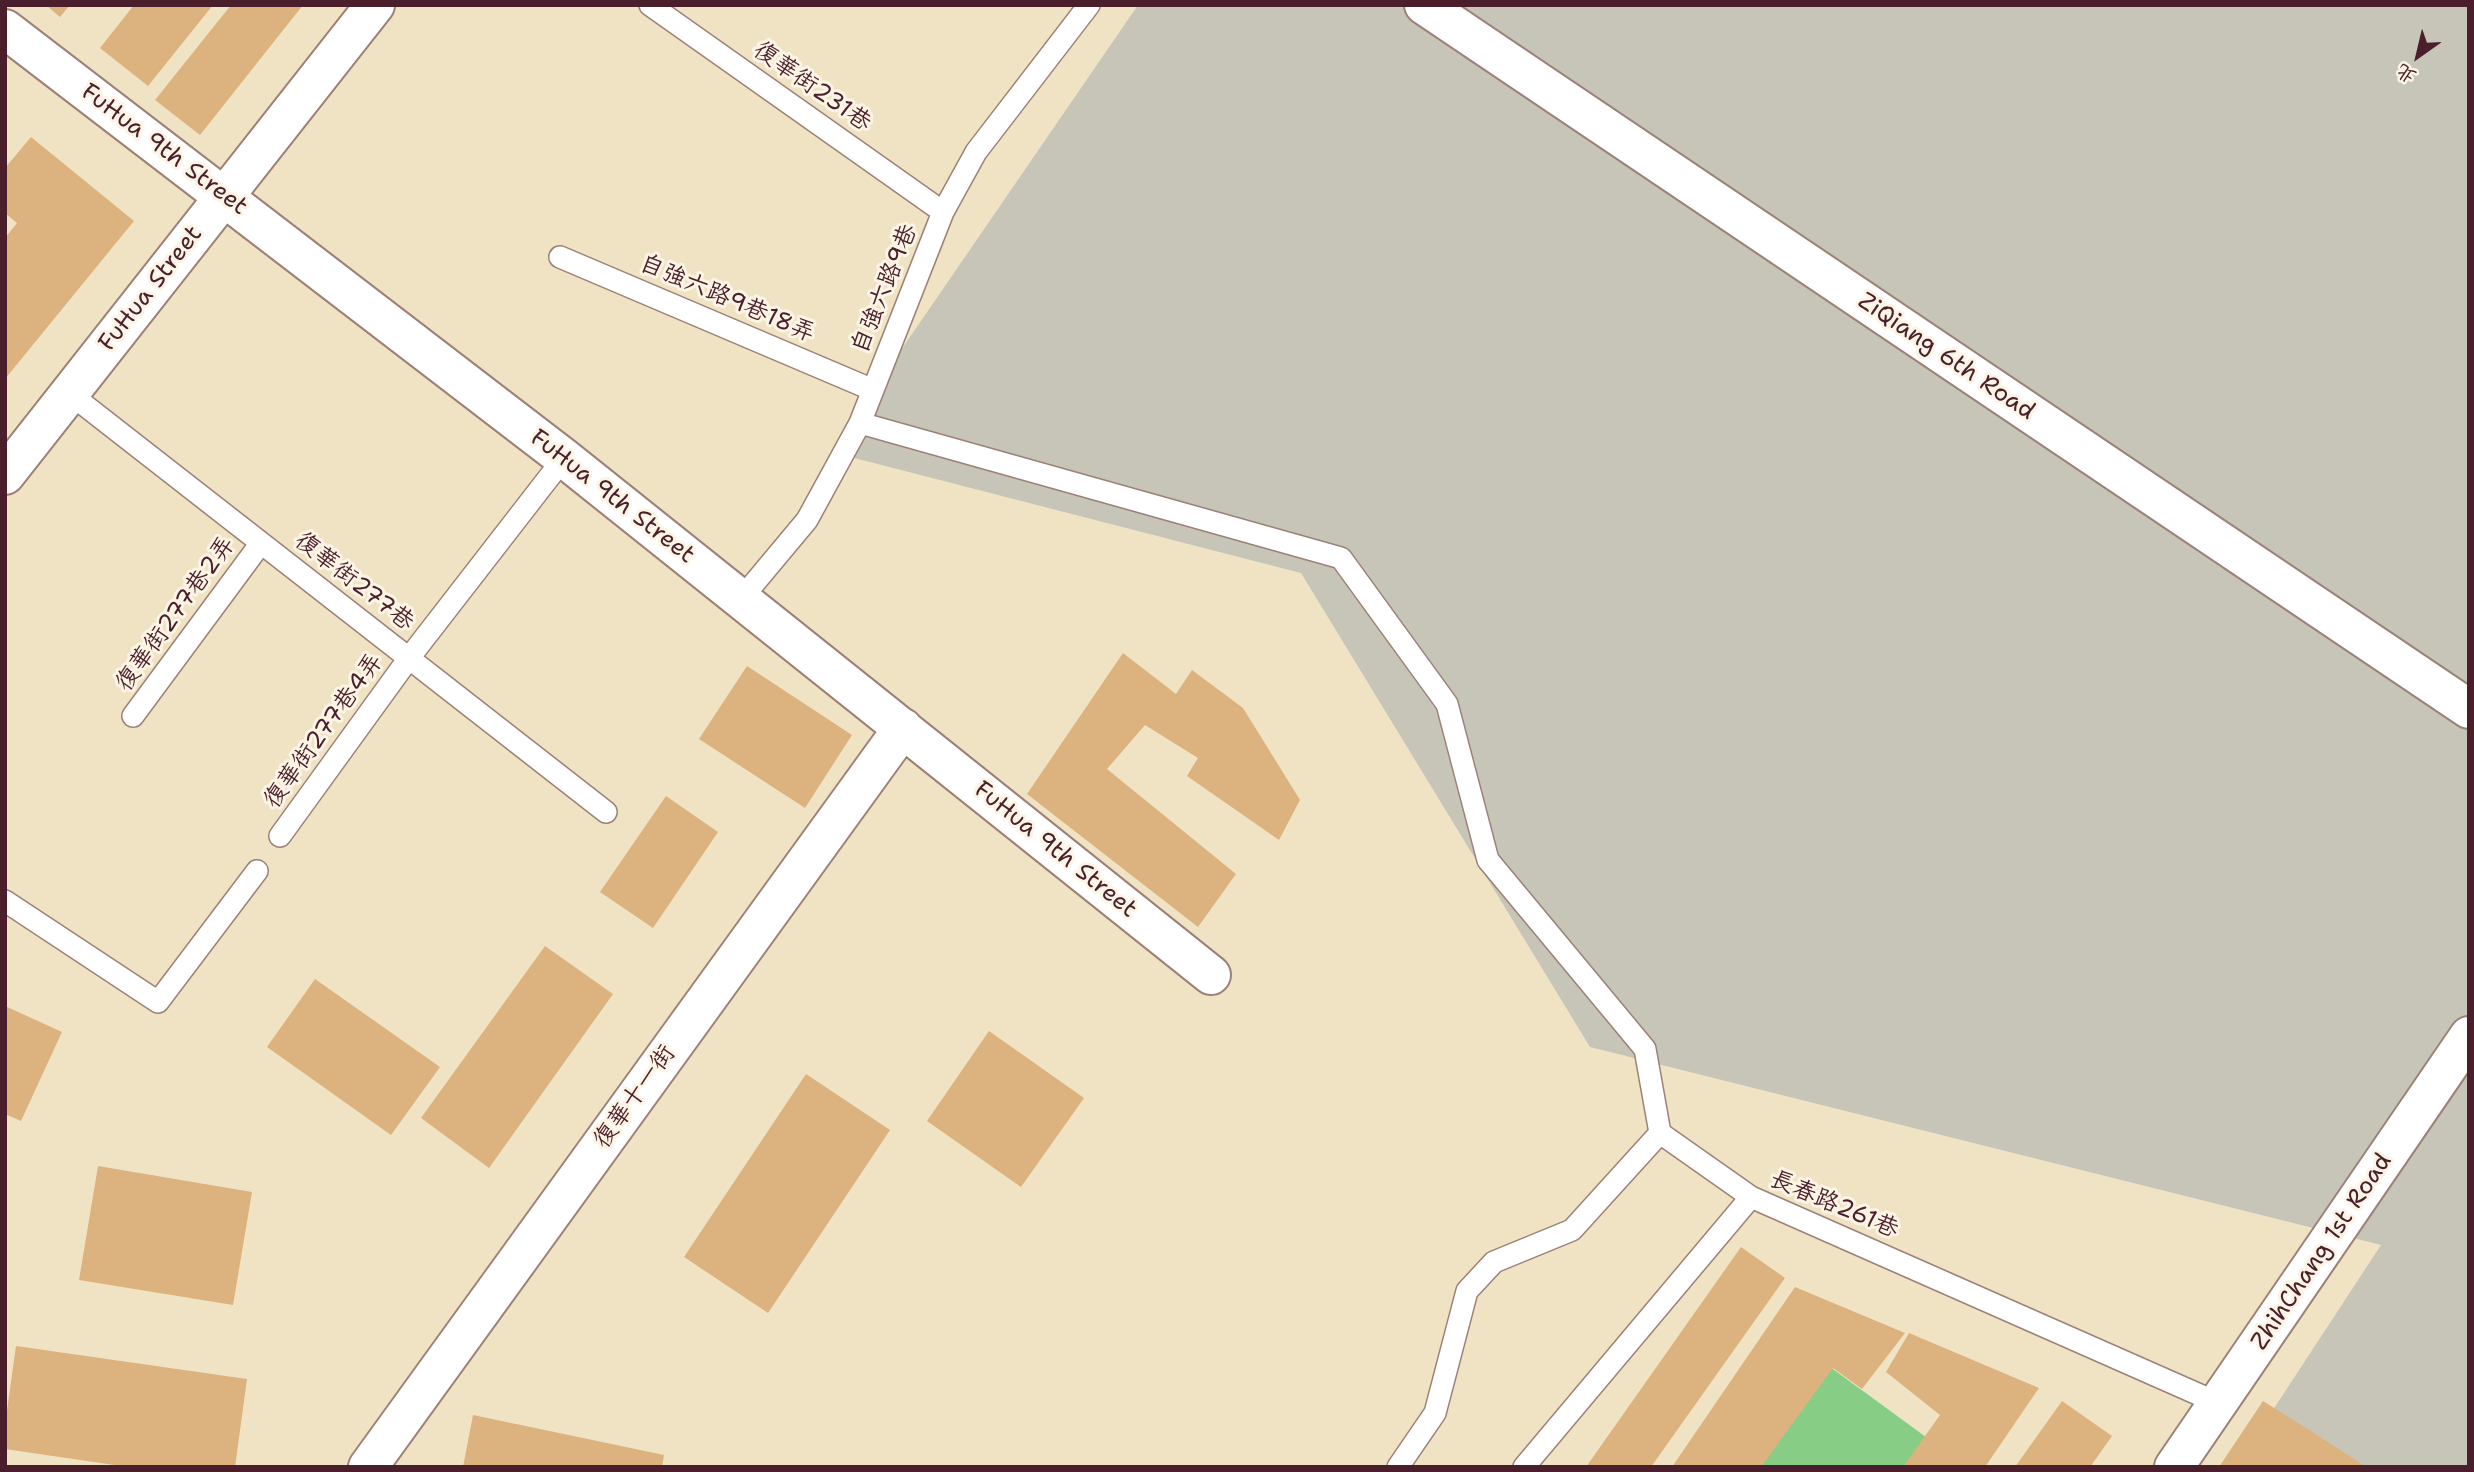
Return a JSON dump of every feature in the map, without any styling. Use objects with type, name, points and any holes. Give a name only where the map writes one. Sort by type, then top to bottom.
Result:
[{"type":"street","name":"FuHua Street","points":[[5,475],[375,5]]},
{"type":"street","name":"ZiQiang 6th Road","points":[[1424,5],[2469,709]]},
{"type":"street","name":"FuHua 9th Street","points":[[5,29],[564,458],[1211,975]]},
{"type":"street","name":"復華十一街","points":[[368,1467],[903,728]]},
{"type":"street","name":"ZhihChang 1st Road","points":[[2174,1467],[2469,1036]]},
{"type":"lane","name":"復華街231巷","points":[[650,5],[943,212]]},
{"type":"lane","name":"自強六路9巷","points":[[741,599],[807,520],[860,423],[943,212],[976,152],[1082,8]]},
{"type":"lane","name":"自強六路9巷18弄","points":[[560,257],[873,390]]},
{"type":"lane","name":"復華街277巷","points":[[69,393],[606,812]]},
{"type":"lane","points":[[860,423],[1340,558],[1447,704],[1488,860],[1645,1049],[1660,1133],[1751,1197]]},
{"type":"lane","name":"復華街277巷4弄","points":[[280,836],[410,658],[564,458]]},
{"type":"lane","name":"復華街277巷2弄","points":[[134,716],[261,543]]},
{"type":"lane","points":[[5,901],[158,1002],[257,870]]},
{"type":"lane","points":[[1398,1467],[1435,1413],[1467,1291],[1494,1262],[1572,1230],[1660,1133]]},
{"type":"lane","name":"長春路261巷","points":[[1524,1467],[1751,1197],[2218,1403]]},
{"type":"shaded area","points":[[1138,5],[2469,5],[2469,1467],[2276,1467],[2248,1448],[2381,1245],[1590,1047],[1301,573],[831,452]]},
{"type":"green space","points":[[1826,1364],[1930,1440],[1910,1467],[1753,1467]]},
{"type":"building","points":[[46,5],[70,5],[60,17]]},
{"type":"building","points":[[134,5],[213,5],[148,86],[100,48]]},
{"type":"building","points":[[231,5],[303,5],[200,135],[155,100]]},
{"type":"building","points":[[31,137],[134,221],[5,379],[5,238],[17,223],[5,213],[5,168]]},
{"type":"building","points":[[1123,653],[1176,694],[1192,670],[1243,708],[1300,800],[1279,840],[1187,776],[1198,758],[1145,725],[1107,769],[1236,874],[1198,927],[1027,794]]},
{"type":"building","points":[[747,666],[852,735],[805,808],[699,739]]},
{"type":"building","points":[[666,796],[718,832],[653,928],[600,892]]},
{"type":"building","points":[[545,946],[613,994],[489,1168],[421,1118]]},
{"type":"building","points":[[315,979],[440,1067],[391,1135],[267,1047]]},
{"type":"building","points":[[5,1006],[62,1032],[21,1121],[5,1114]]},
{"type":"building","points":[[989,1031],[1084,1098],[1021,1187],[927,1121]]},
{"type":"building","points":[[806,1074],[890,1130],[768,1313],[684,1257]]},
{"type":"building","points":[[98,1166],[252,1192],[233,1305],[79,1280]]},
{"type":"building","points":[[1741,1247],[1785,1278],[1651,1467],[1586,1467]]},
{"type":"building","points":[[1795,1287],[1905,1333],[1862,1389],[1833,1368],[1761,1467],[1672,1467]]},
{"type":"building","points":[[1909,1333],[2039,1388],[1985,1467],[1903,1467],[1940,1415],[1886,1372]]},
{"type":"building","points":[[16,1346],[247,1379],[235,1467],[128,1467],[5,1449],[5,1425]]},
{"type":"building","points":[[2062,1401],[2112,1436],[2090,1467],[2015,1467]]},
{"type":"building","points":[[2263,1401],[2314,1433],[2366,1467],[2219,1467]]},
{"type":"building","points":[[473,1415],[664,1455],[662,1467],[463,1467]]}]
